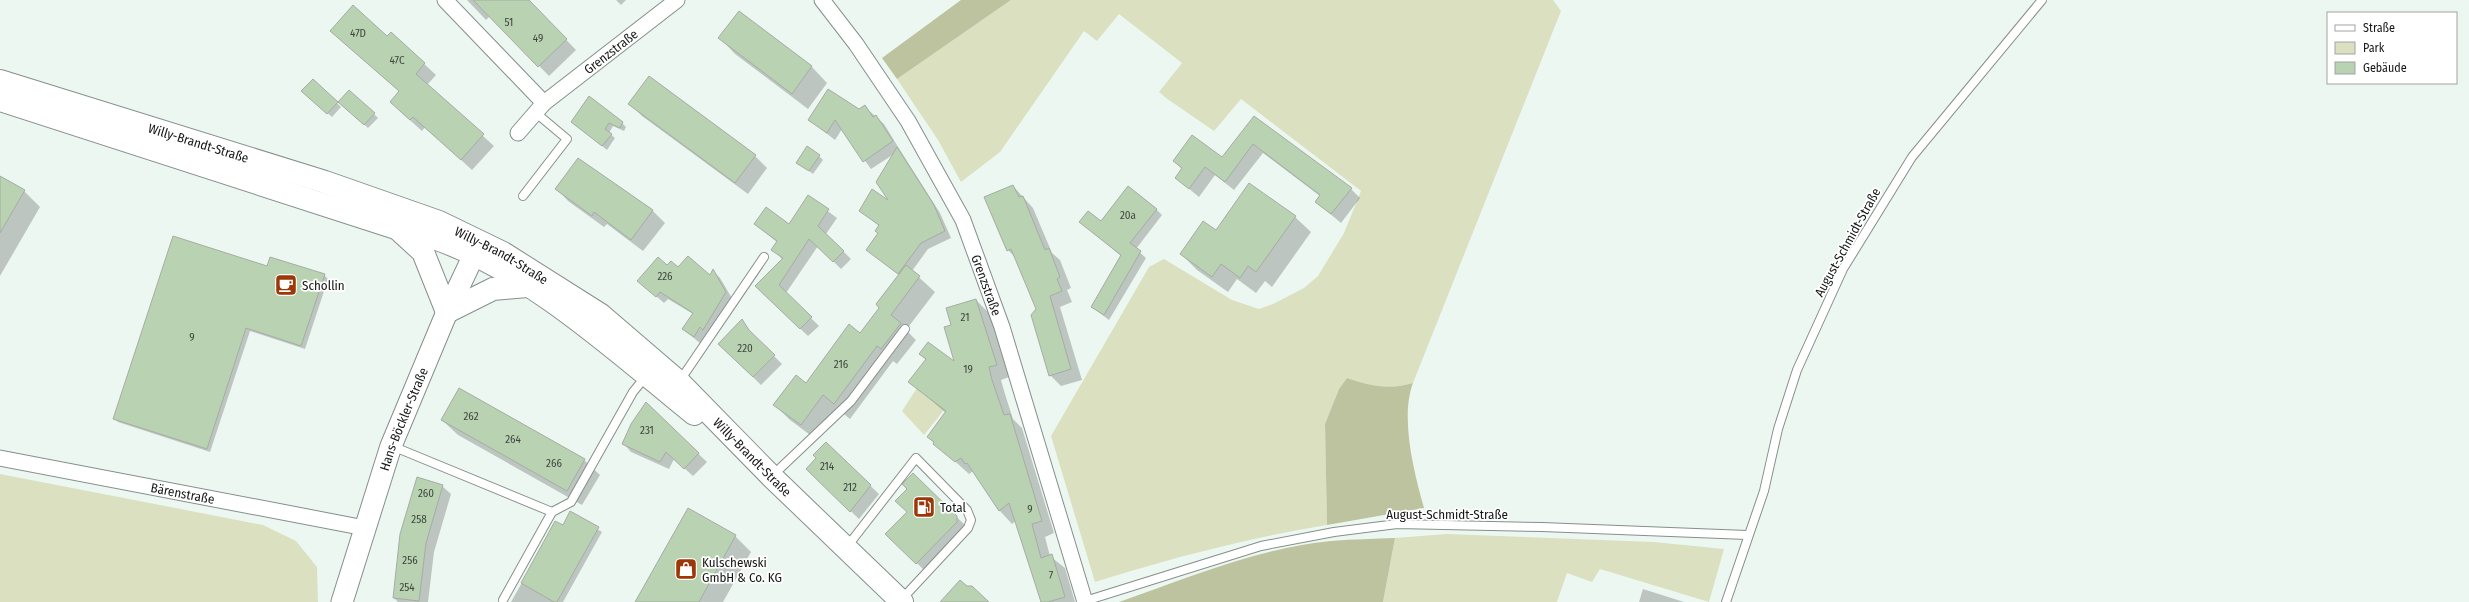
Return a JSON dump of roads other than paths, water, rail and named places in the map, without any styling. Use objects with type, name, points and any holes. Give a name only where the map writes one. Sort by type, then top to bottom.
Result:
[{"type":"main road","name":"Willy-Brandt-Straße","points":[[0,81],[325,182],[439,222],[527,286],[651,369],[679,382],[772,477],[901,601]]},
{"type":"main road","name":"Willy-Brandt-Straße","points":[[0,100],[396,228],[476,249],[503,253],[601,315],[651,369]]},
{"type":"main road","points":[[396,228],[412,240],[423,252],[447,312],[493,290],[527,286]]},
{"type":"main road","name":"Hans-Böckler-Straße","points":[[342,602],[391,446],[447,312],[476,249]]},
{"type":"main road","points":[[651,369],[772,477]]},
{"type":"street","points":[[445,0],[540,108]]},
{"type":"street","name":"Grenzstraße","points":[[518,133],[540,108],[677,0]]},
{"type":"street","name":"Grenzstraße","points":[[822,0],[856,44],[908,121],[938,172],[962,220],[1002,326],[1085,602]]},
{"type":"street","name":"Bärenstraße","points":[[0,458],[365,528]]},
{"type":"lane","name":"August-Schmidt-Straße","points":[[1726,602],[1747,535],[1764,492],[1778,429],[1797,370],[1843,269],[1912,157],[2042,0]]},
{"type":"lane","points":[[523,196],[567,139],[540,108]]},
{"type":"lane","points":[[679,382],[764,257]]},
{"type":"lane","points":[[772,477],[851,401],[905,329]]},
{"type":"lane","points":[[504,600],[552,512],[571,502],[633,392],[651,369]]},
{"type":"lane","points":[[391,446],[552,512]]},
{"type":"lane","points":[[845,548],[916,458],[967,510],[971,520],[968,528],[901,601]]},
{"type":"lane","name":"August-Schmidt-Straße","points":[[1085,602],[1261,546],[1334,532],[1397,524],[1542,527],[1747,535]]},
{"type":"place","name":"Schollin","points":[[286,285]]},
{"type":"place","name":"Total","points":[[924,507]]},
{"type":"place","name":"Kulschewski GmbH & Co. KG","points":[[686,569]]}]
